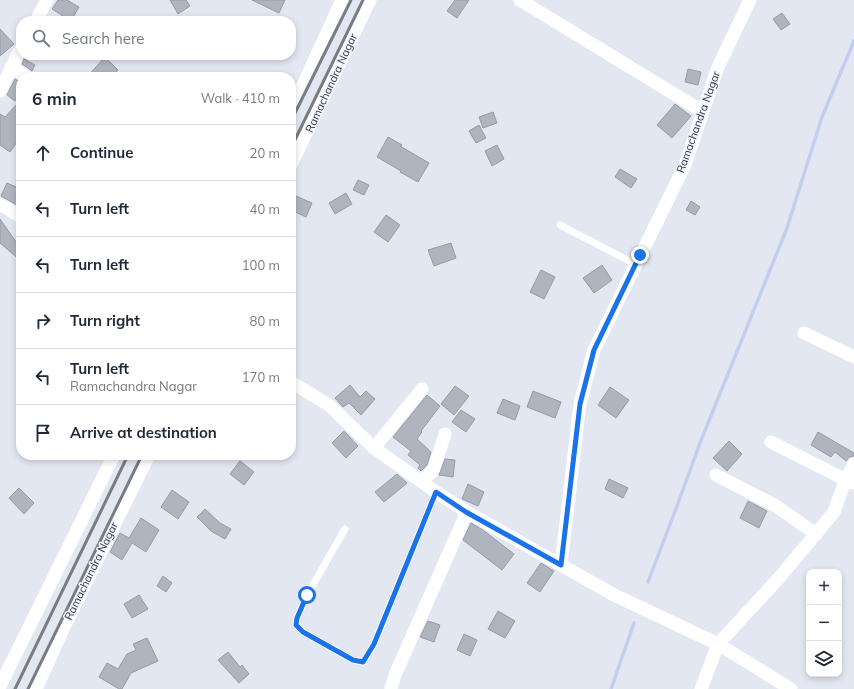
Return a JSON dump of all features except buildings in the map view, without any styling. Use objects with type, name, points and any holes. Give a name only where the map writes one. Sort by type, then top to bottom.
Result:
[{"type":"street","points":[[39,16],[47,0]]},
{"type":"street","points":[[296,98],[342,0]]},
{"type":"street","name":"Ramachandra Nagar","points":[[296,155],[370,0]]},
{"type":"street","points":[[520,0],[702,111]]},
{"type":"street","name":"Ramachandra Nagar","points":[[561,565],[580,404],[594,350],[685,165],[718,67],[750,0]]},
{"type":"street","points":[[0,91],[16,58]]},
{"type":"street","points":[[11,67],[19,72]]},
{"type":"street","points":[[0,204],[16,215]]},
{"type":"street","points":[[804,333],[854,357]]},
{"type":"street","points":[[296,385],[329,404],[374,448],[466,512],[614,595],[718,644],[791,689]]},
{"type":"street","points":[[374,448],[422,389]]},
{"type":"street","points":[[421,481],[431,473],[434,468],[445,434]]},
{"type":"street","points":[[771,442],[850,482]]},
{"type":"street","points":[[0,686],[112,460]]},
{"type":"street","name":"Ramachandra Nagar","points":[[36,689],[63,629],[147,460]]},
{"type":"street","points":[[701,689],[718,644],[780,578],[834,512],[850,482],[854,464]]},
{"type":"street","points":[[716,475],[776,506],[816,534]]},
{"type":"street","points":[[391,689],[398,668],[466,512]]},
{"type":"lane","points":[[560,225],[635,264]]},
{"type":"lane","points":[[345,529],[307,595],[297,618],[296,625],[303,632],[353,660],[363,662],[374,644],[436,492]]},
{"type":"waterway","points":[[648,582],[700,443],[787,228],[822,117],[854,41]]},
{"type":"waterway","points":[[611,689],[634,623]]},
{"type":"railway","points":[[296,111],[351,0]]},
{"type":"railway","points":[[296,138],[363,0]]},
{"type":"railway","points":[[15,689],[126,460]]},
{"type":"railway","points":[[28,689],[140,460]]},
{"type":"route","points":[[307,595],[297,618],[296,625],[303,632],[353,660],[363,662],[374,644],[436,492],[466,512],[561,565],[580,404],[594,350],[640,255]]}]
